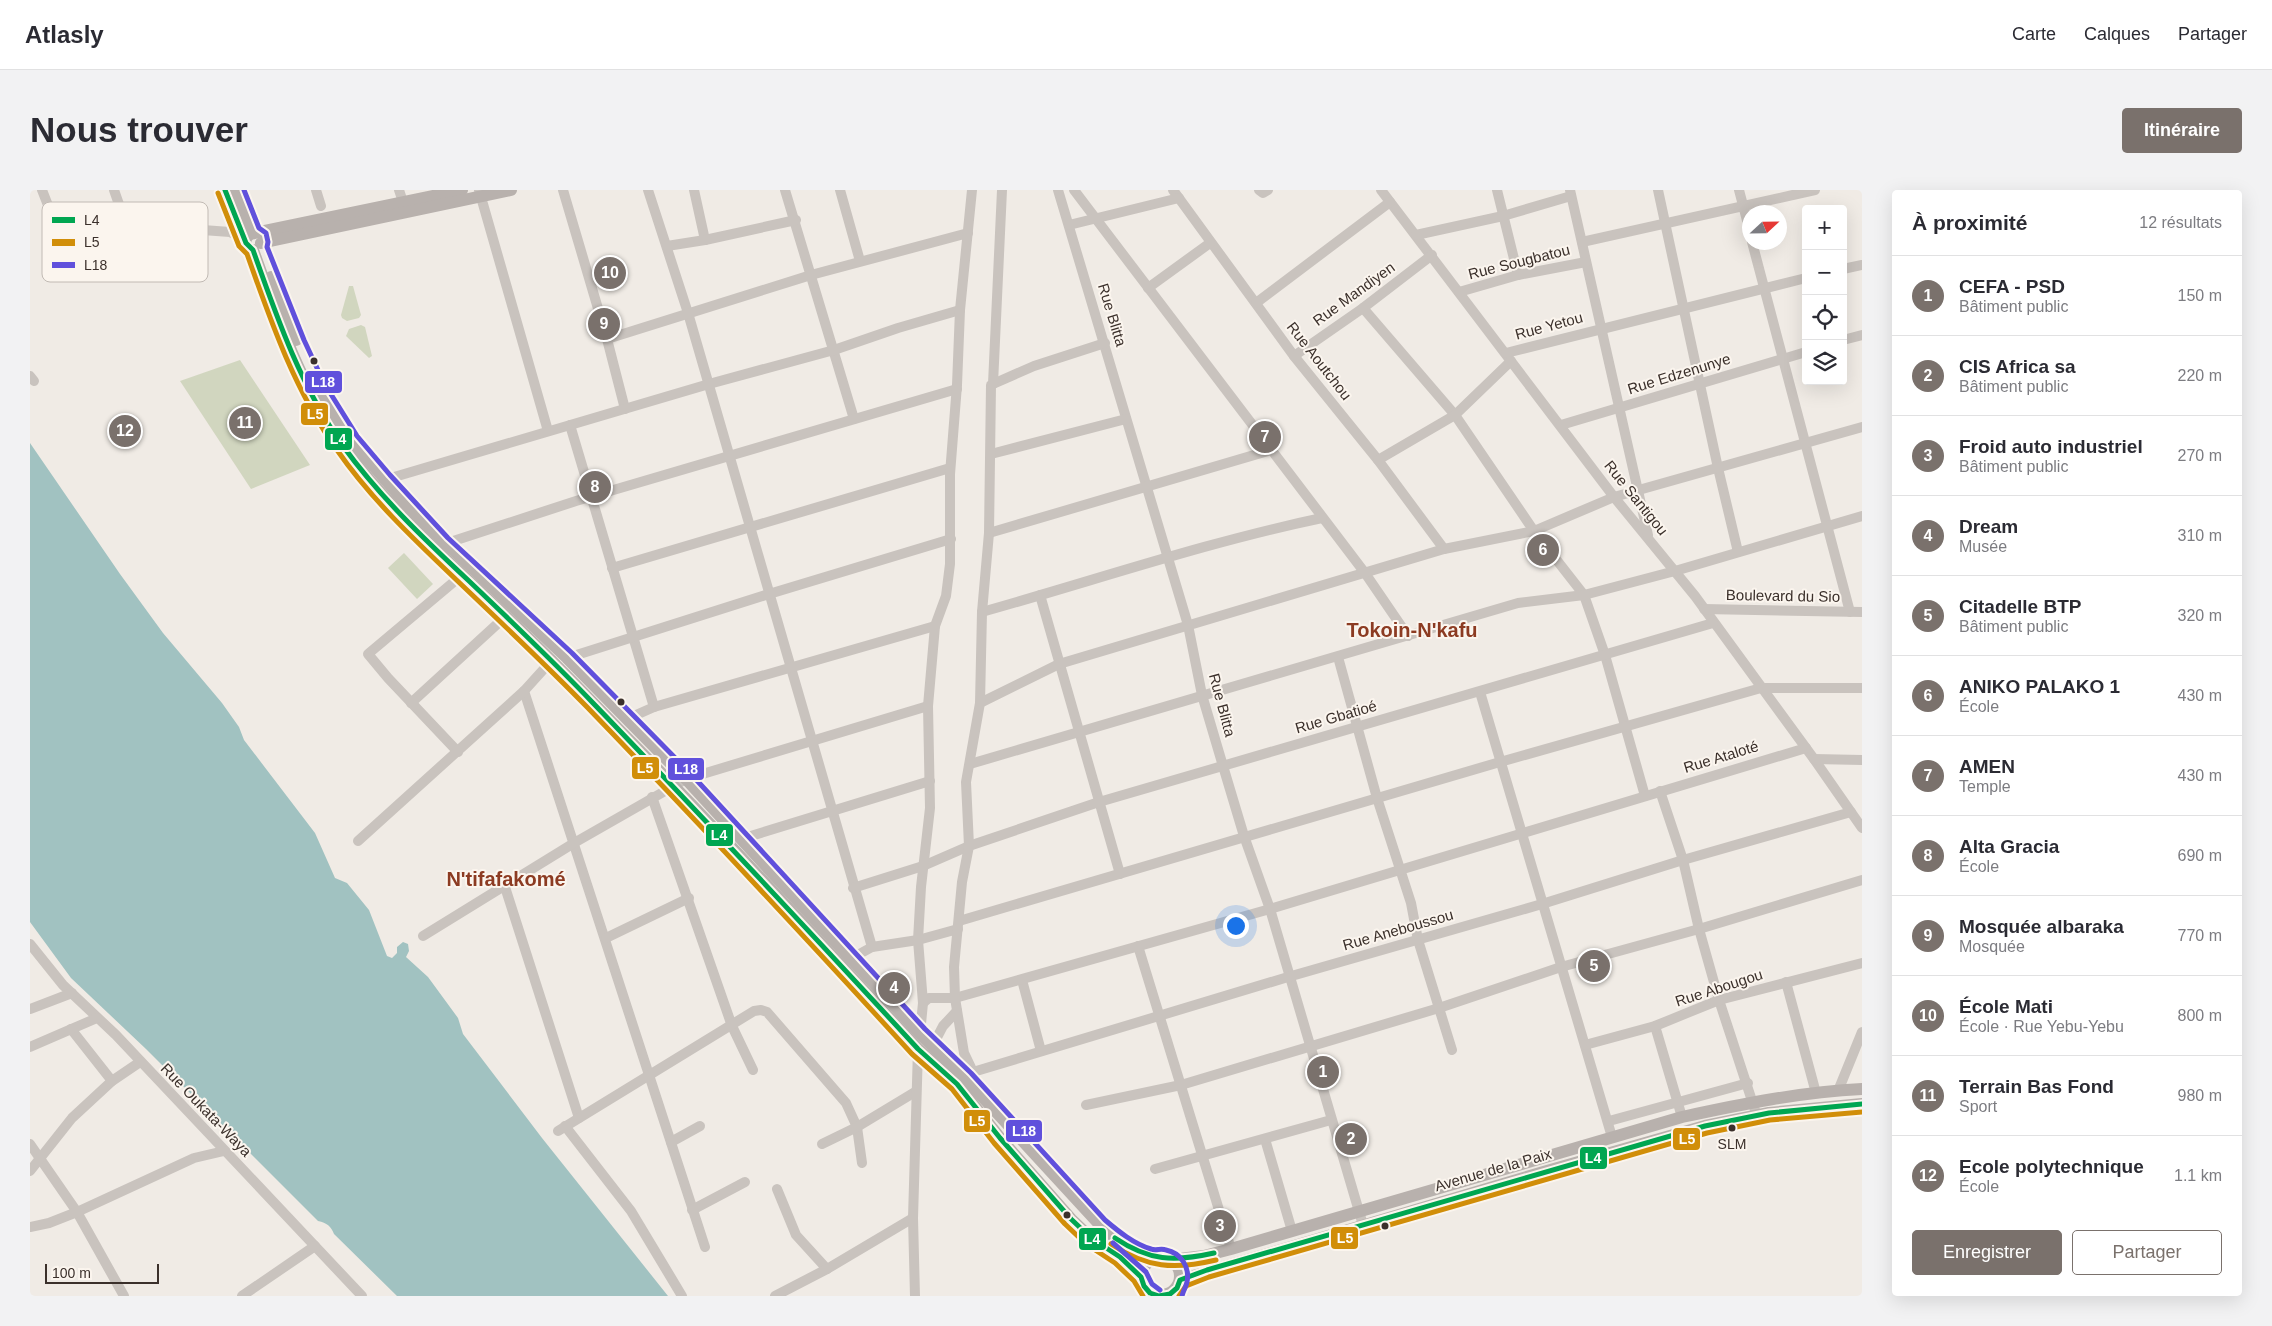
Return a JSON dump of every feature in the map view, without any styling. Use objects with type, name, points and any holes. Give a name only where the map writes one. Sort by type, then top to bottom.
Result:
[{"type":"main road","points":[[225,190],[253,241],[317,387],[351,440],[462,575],[552,660],[924,1042],[965,1078],[1110,1234],[1134,1250],[1154,1258]]},
{"type":"main road","points":[[236,190],[276,315],[305,380],[343,447],[402,518],[440,546],[567,658],[628,719],[741,839],[846,962]]},
{"type":"main road","points":[[253,241],[401,196],[462,190]]},
{"type":"main road","points":[[253,241],[479,193],[510,190]]},
{"type":"main road","points":[[965,1078],[1026,1168],[1071,1220],[1091,1238],[1120,1257],[1141,1277],[1146,1290],[1155,1295],[1165,1296],[1174,1294],[1180,1280],[1180,1270],[1171,1260]]},
{"type":"main road","points":[[1141,1277],[1146,1264],[1154,1258],[1161,1257],[1171,1260],[1204,1256],[1292,1231],[1361,1219],[1612,1137],[1682,1118],[1753,1102],[1862,1089]]},
{"type":"main road","name":"Avenue de la Paix","points":[[1180,1280],[1361,1219],[1675,1134],[1756,1116],[1862,1104]]},
{"type":"main road","points":[[1026,1168],[1038,1157]]},
{"type":"street","points":[[42,190],[47,202]]},
{"type":"street","points":[[114,190],[118,202]]},
{"type":"street","points":[[316,190],[321,206]]},
{"type":"street","points":[[563,190],[607,339],[625,409]]},
{"type":"street","points":[[648,190],[688,313],[832,809],[853,888],[872,947]]},
{"type":"street","points":[[694,190],[705,240]]},
{"type":"street","points":[[785,190],[796,220],[854,419]]},
{"type":"street","points":[[840,190],[860,261]]},
{"type":"street","points":[[915,1296],[913,1218],[915,1092],[924,1042],[918,940],[923,866],[930,808],[928,706],[935,626],[947,588],[951,539],[950,468],[957,389],[960,310],[972,190]]},
{"type":"street","points":[[965,1078],[964,1053],[955,998],[954,967],[962,882],[970,846],[966,782],[980,702],[982,612],[989,533],[991,385],[993,384],[1002,190]]},
{"type":"street","name":"Rue Blitta","points":[[1058,190],[1188,625],[1202,695],[1244,836],[1270,909],[1309,1048],[1361,1219]]},
{"type":"street","points":[[1074,190],[1365,573],[1408,636]]},
{"type":"street","points":[[1259,190],[1264,193],[1268,190]]},
{"type":"street","name":"Rue Santigou","points":[[1381,190],[1614,497],[1675,571],[1806,748],[1862,828]]},
{"type":"street","points":[[1497,190],[1518,276]]},
{"type":"street","points":[[1658,190],[1738,552]]},
{"type":"street","points":[[1739,190],[1743,205]]},
{"type":"street","points":[[1748,205],[1815,190]]},
{"type":"street","points":[[479,193],[548,431]]},
{"type":"street","points":[[1416,235],[1503,216],[1570,193],[1648,537]]},
{"type":"street","points":[[1069,225],[1176,194]]},
{"type":"street","name":"Rue Aoutchou","points":[[1176,194],[1294,356],[1378,460],[1444,549]]},
{"type":"street","points":[[1256,303],[1390,202]]},
{"type":"street","points":[[1582,242],[1742,206]]},
{"type":"street","points":[[667,246],[705,240],[796,220]]},
{"type":"street","points":[[208,230],[227,231],[253,241]]},
{"type":"street","points":[[607,339],[811,275],[968,233]]},
{"type":"street","points":[[1148,288],[1210,243]]},
{"type":"street","points":[[1754,250],[1850,612]]},
{"type":"street","name":"Rue Mandiyen","points":[[1294,356],[1363,308],[1432,255]]},
{"type":"street","name":"Rue Sougbatou","points":[[1459,292],[1518,276],[1586,262]]},
{"type":"street","points":[[1847,268],[1862,265]]},
{"type":"street","name":"Rue Yetou","points":[[1508,357],[1600,328],[1802,279]]},
{"type":"street","points":[[1363,308],[1455,414],[1534,531],[1584,595],[1605,655],[1624,726],[1646,796]]},
{"type":"street","points":[[384,480],[708,384],[834,350],[898,328],[960,310]]},
{"type":"street","points":[[1847,339],[1862,335]]},
{"type":"street","points":[[993,384],[1034,366],[1105,343]]},
{"type":"street","name":"Rue Edzenunye","points":[[1561,425],[1802,353]]},
{"type":"street","points":[[1378,460],[1455,414],[1508,357]]},
{"type":"street","points":[[440,546],[591,497],[957,389]]},
{"type":"street","points":[[991,454],[1126,419]]},
{"type":"street","points":[[570,425],[654,708]]},
{"type":"street","points":[[980,702],[1059,664],[1444,549],[1534,531],[1614,497],[1862,427]]},
{"type":"street","points":[[989,533],[1271,450]]},
{"type":"street","points":[[612,568],[950,468]]},
{"type":"street","points":[[970,764],[1518,603],[1584,595],[1675,571],[1862,516]]},
{"type":"street","points":[[982,612],[1167,556],[1280,526],[1322,518]]},
{"type":"street","points":[[567,658],[951,539]]},
{"type":"street","points":[[458,752],[368,654],[462,575]]},
{"type":"street","points":[[1040,595],[1120,874]]},
{"type":"street","name":"Boulevard du Sio","points":[[1704,610],[1862,612]]},
{"type":"street","points":[[411,703],[506,616]]},
{"type":"street","name":"Rue Gbatioé","points":[[853,888],[923,866],[970,846],[1099,802],[1713,623]]},
{"type":"street","points":[[628,719],[654,708],[935,626]]},
{"type":"street","points":[[1338,657],[1378,798],[1411,904],[1418,940],[1452,1050]]},
{"type":"street","points":[[358,841],[524,691],[552,660]]},
{"type":"street","points":[[846,962],[872,947],[918,940],[959,925],[1244,836],[1761,688],[1862,688]]},
{"type":"street","points":[[524,691],[606,938],[705,1248]]},
{"type":"street","points":[[1480,692],[1542,904],[1609,1121],[1612,1137]]},
{"type":"street","points":[[423,936],[574,843],[686,779],[928,706]]},
{"type":"street","name":"Rue Ataloté","points":[[923,1002],[929,998],[955,998],[1270,909],[1806,748]]},
{"type":"street","points":[[1814,759],[1862,760]]},
{"type":"street","points":[[741,839],[832,809],[930,781]]},
{"type":"street","points":[[1660,791],[1683,860],[1699,930],[1719,1000],[1748,1083],[1756,1116]]},
{"type":"street","points":[[652,797],[689,898],[732,1026],[754,1070]]},
{"type":"street","name":"Rue Aneboussou","points":[[965,1078],[1041,1051],[1288,976],[1542,904],[1683,860],[1851,812]]},
{"type":"street","points":[[1086,1105],[1181,1085],[1309,1048],[1439,1008],[1561,967],[1699,930],[1862,880]]},
{"type":"street","points":[[505,887],[579,1118]]},
{"type":"street","points":[[606,938],[689,898]]},
{"type":"street","name":"Rue Oukata-Waya","points":[[30,944],[72,993],[362,1296]]},
{"type":"street","points":[[1138,946],[1231,1249]]},
{"type":"street","name":"Rue Abougou","points":[[1585,1045],[1654,1026],[1719,1000],[1862,963]]},
{"type":"street","points":[[1022,980],[1041,1051]]},
{"type":"street","points":[[1786,982],[1816,1093]]},
{"type":"street","points":[[30,1009],[72,993]]},
{"type":"street","points":[[682,1296],[631,1211],[561,1129],[757,1010],[767,1012],[840,1094],[857,1127],[862,1163]]},
{"type":"street","points":[[924,1042],[957,1011]]},
{"type":"street","points":[[30,1047],[97,1018]]},
{"type":"street","points":[[1654,1026],[1682,1118]]},
{"type":"street","points":[[71,1029],[112,1081]]},
{"type":"street","points":[[1838,1091],[1862,1032]]},
{"type":"street","points":[[30,1171],[36,1167],[40,1157],[64,1126],[112,1081],[140,1062]]},
{"type":"street","points":[[1609,1121],[1748,1083]]},
{"type":"street","points":[[822,1144],[857,1127],[915,1092]]},
{"type":"street","points":[[1155,1169],[1331,1120]]},
{"type":"street","points":[[671,1142],[700,1126]]},
{"type":"street","points":[[1265,1139],[1292,1231]]},
{"type":"street","points":[[30,1144],[77,1212],[124,1296]]},
{"type":"street","points":[[30,1227],[49,1223],[77,1212],[194,1158],[224,1151]]},
{"type":"street","points":[[692,1210],[745,1182]]},
{"type":"street","points":[[777,1189],[796,1236],[827,1269]]},
{"type":"street","points":[[774,1296],[827,1269],[913,1218]]},
{"type":"street","points":[[242,1296],[315,1246]]},
{"type":"green space","points":[[349,286],[353,286],[361,315],[359,318],[347,321],[341,315]]},
{"type":"green space","points":[[361,325],[365,327],[372,356],[369,358],[346,336],[349,329]]},
{"type":"green space","points":[[240,360],[310,465],[251,489],[180,381]]},
{"type":"green space","points":[[404,553],[433,584],[417,599],[388,568]]},
{"type":"water","points":[[30,443],[163,633],[222,703],[239,727],[244,740],[315,833],[335,878],[347,883],[369,910],[387,956],[392,958],[397,953],[397,947],[403,942],[408,944],[409,951],[406,957],[428,977],[458,1018],[463,1034],[542,1138],[668,1296],[397,1296],[334,1234],[330,1227],[318,1221],[146,1049],[71,978],[30,922]]},
{"type":"transit line","name":"L4","points":[[225,190],[246,243],[253,250],[302,376],[343,446],[387,500],[578,687],[757,875],[918,1049],[957,1084],[1000,1138],[1071,1219],[1091,1238],[1120,1257],[1141,1277],[1144,1286],[1150,1293],[1159,1296],[1170,1294],[1177,1288],[1180,1280],[1207,1270],[1705,1126],[1769,1113],[1862,1104]]},
{"type":"transit line","name":"L18","points":[[244,190],[259,228],[266,233],[267,247],[304,340],[324,383],[357,436],[390,475],[448,538],[572,653],[691,774],[925,1029],[971,1073],[1105,1220],[1138,1244],[1153,1250],[1164,1249],[1180,1257],[1186,1266],[1188,1276],[1182,1296]]},
{"type":"transit line","name":"L5","points":[[218,193],[239,246],[247,254],[296,380],[322,427],[366,488],[415,540],[587,707],[751,879],[912,1054],[952,1089],[994,1143],[1065,1224],[1086,1244],[1115,1263],[1134,1281],[1143,1296]]},
{"type":"transit line","name":"L5","points":[[1179,1296],[1186,1286],[1209,1277],[1707,1133],[1770,1120],[1862,1112]]},
{"type":"transit line","name":"L4","points":[[1115,1238],[1127,1246],[1162,1258],[1186,1258],[1214,1253]]},
{"type":"transit line","name":"L18","points":[[1113,1243],[1146,1272],[1152,1284],[1160,1290]]},
{"type":"transit line","name":"L5","points":[[1111,1244],[1137,1258],[1161,1265],[1187,1265],[1216,1260]]},
{"type":"place","name":"École Mati","points":[[610,273]]},
{"type":"place","name":"Mosquée albaraka","points":[[604,324]]},
{"type":"place","name":"Terrain Bas Fond","points":[[245,423]]},
{"type":"place","name":"Ecole polytechnique","points":[[125,431]]},
{"type":"place","name":"AMEN","points":[[1265,437]]},
{"type":"place","name":"Alta Gracia","points":[[595,487]]},
{"type":"place","name":"ANIKO PALAKO 1","points":[[1543,550]]},
{"type":"place","name":"Citadelle BTP","points":[[1594,966]]},
{"type":"place","name":"Dream","points":[[894,988]]},
{"type":"place","name":"CEFA - PSD","points":[[1323,1072]]},
{"type":"place","name":"SLM","points":[[1732,1128]]},
{"type":"place","name":"CIS Africa sa","points":[[1351,1139]]},
{"type":"place","name":"Froid auto industriel","points":[[1220,1226]]},
{"type":"district","name":"Tokoin-N'kafu","points":[[1412,630]]},
{"type":"district","name":"N'tifafakomé","points":[[506,879]]}]
